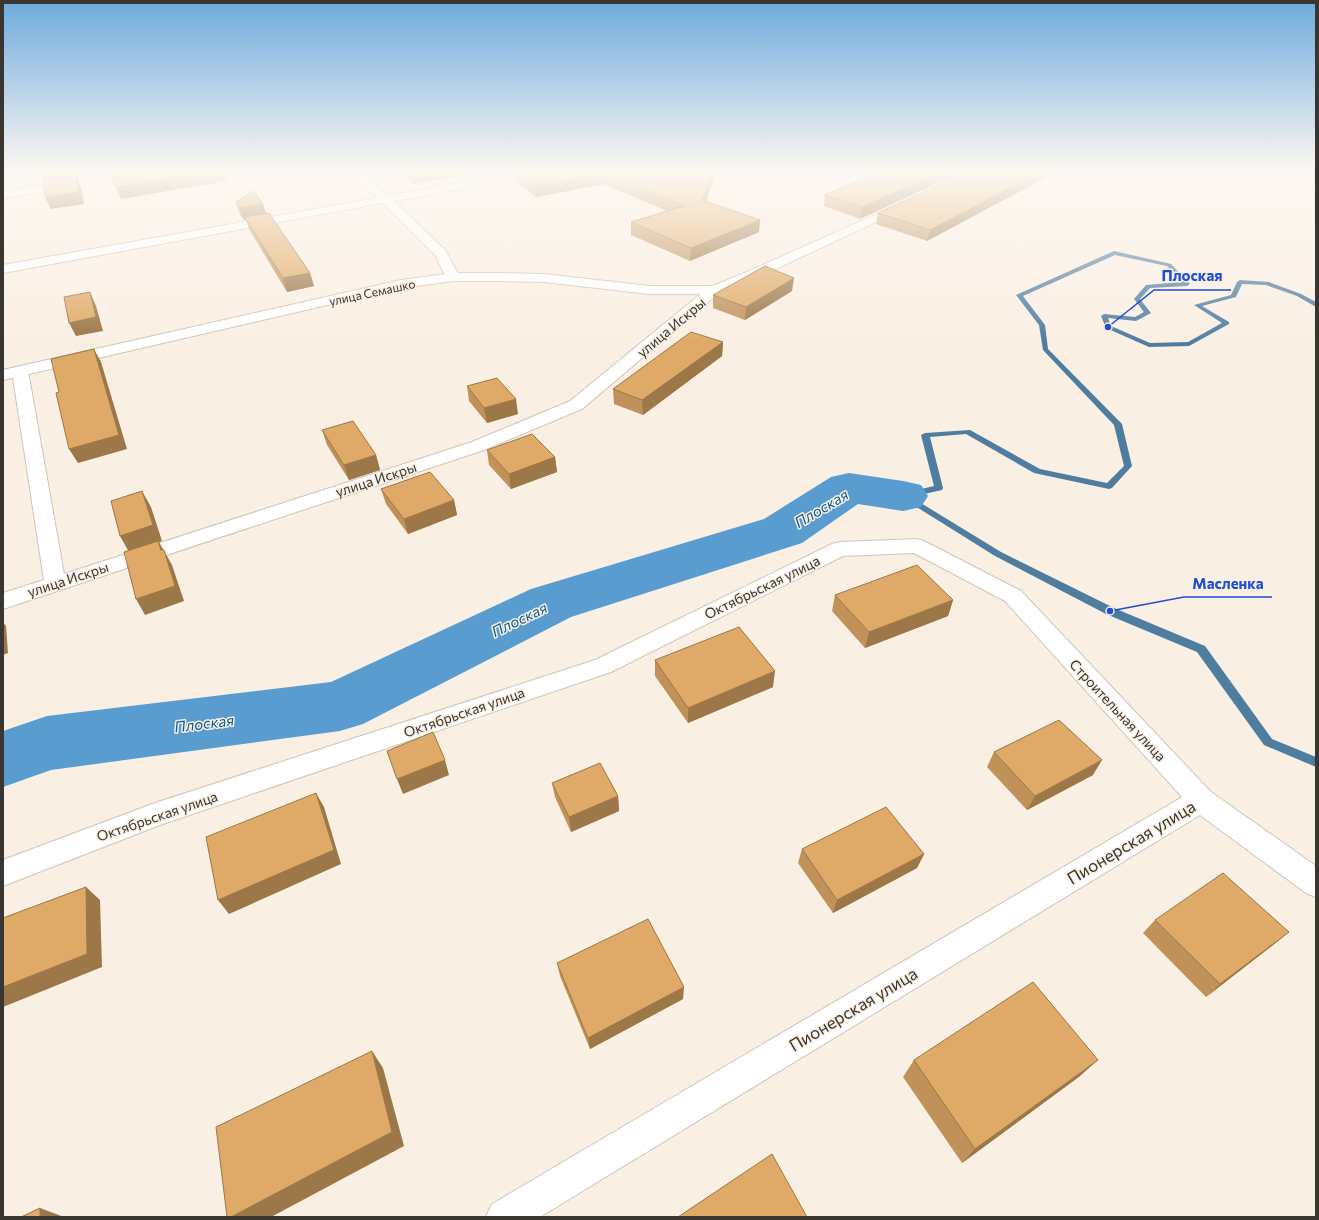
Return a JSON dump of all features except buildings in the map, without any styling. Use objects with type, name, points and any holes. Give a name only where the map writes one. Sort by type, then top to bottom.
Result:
[{"type":"street","points":[[3,269],[225,229]]},
{"type":"street","points":[[416,229],[441,253],[453,277]]},
{"type":"street","name":"улица Семашко","points":[[11,373],[401,284],[453,277],[544,278],[650,290],[714,290],[745,278],[852,229]]},
{"type":"street","name":"улица Искры","points":[[3,601],[478,446],[576,405],[714,290]]},
{"type":"street","points":[[11,373],[55,583]]},
{"type":"street","name":"Строительная улица","points":[[917,546],[1013,596],[1201,800],[1316,883]]},
{"type":"street","name":"Октябрьская улица","points":[[3,873],[155,816],[602,666],[839,549],[917,546]]},
{"type":"street","name":"Пионерская улица","points":[[504,1217],[1201,800]]},
{"type":"waterway","name":"Плоская","points":[[1316,305],[1299,295],[1267,283],[1240,282],[1234,296],[1197,305],[1227,323],[1189,344],[1149,345],[1108,327],[1104,316],[1136,319],[1148,313],[1137,299],[1148,286],[1187,284],[1169,265],[1114,253],[1019,295],[1042,325],[1045,349],[1118,424],[1128,466],[1109,486],[1037,471],[967,432],[925,435],[939,488],[903,496],[998,554],[1110,611],[1201,649],[1268,742],[1316,762]]},
{"type":"waterway","name":"Плоская","points":[[3,759],[47,743],[340,706],[551,603],[783,531],[849,488],[903,496]]},
{"type":"place","name":"Плоская","points":[[1108,327]]},
{"type":"place","name":"Масленка","points":[[1110,611]]}]
